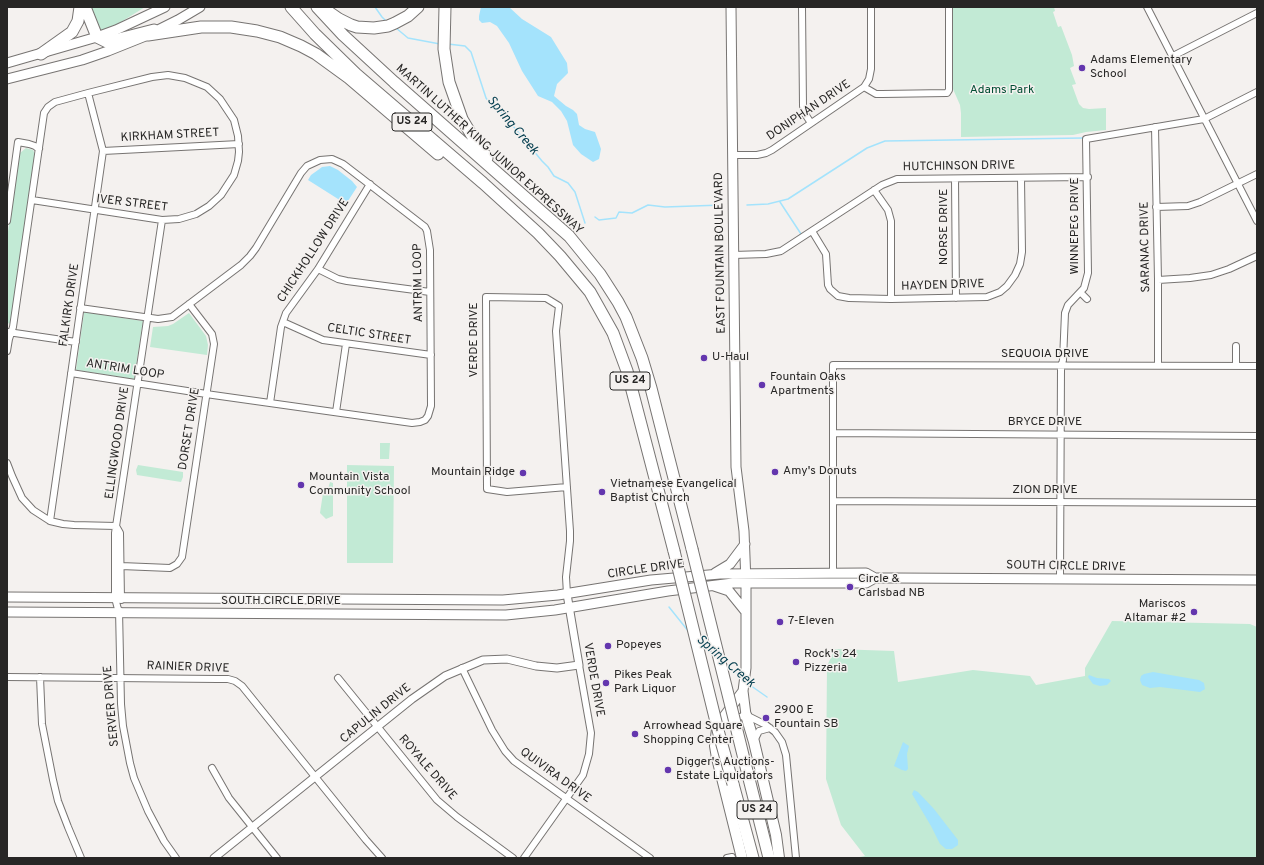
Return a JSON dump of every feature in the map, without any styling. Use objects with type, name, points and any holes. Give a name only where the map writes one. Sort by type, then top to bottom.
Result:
[{"type":"highway","points":[[41,54],[72,32],[78,21],[80,7]]},
{"type":"highway","points":[[85,7],[97,37],[107,42],[164,27]]},
{"type":"highway","name":"US 24","points":[[291,7],[315,34],[356,74],[483,183],[538,233],[586,286],[605,318],[620,351],[633,391],[717,726],[753,858]]},
{"type":"highway","name":"MARTIN LUTHER KING JUNIOR EXPRESSWAY","points":[[317,7],[343,35],[388,76],[569,236],[600,274],[618,302],[632,331],[647,373],[769,858]]},
{"type":"highway","points":[[322,7],[339,19],[366,28],[388,26],[408,16],[418,7]]},
{"type":"highway","points":[[445,11],[444,49],[449,82],[462,119],[477,144],[500,174]]},
{"type":"highway","points":[[148,35],[201,27],[231,27],[272,35],[301,46],[316,54],[350,78],[408,129],[508,212],[538,233]]},
{"type":"highway","points":[[741,717],[754,742],[776,835],[779,858]]},
{"type":"highway","points":[[719,723],[716,733],[715,746],[717,758],[742,858]]},
{"type":"main road","points":[[7,63],[97,37],[165,7]]},
{"type":"main road","points":[[7,79],[82,60],[148,35],[200,7]]},
{"type":"main road","name":"EAST FOUNTAIN BOULEVARD","points":[[731,7],[736,467],[745,544],[746,573],[746,668],[741,693],[741,717]]},
{"type":"main road","points":[[710,574],[730,564],[745,544]]},
{"type":"main road","name":"CIRCLE DRIVE","points":[[549,596],[651,580],[710,574],[746,573]]},
{"type":"main road","name":"SOUTH CIRCLE DRIVE","points":[[746,573],[866,573],[875,578],[1257,580]]},
{"type":"main road","name":"SOUTH CIRCLE DRIVE","points":[[746,583],[866,583],[875,578]]},
{"type":"main road","name":"CIRCLE DRIVE","points":[[555,610],[711,585],[746,583]]},
{"type":"main road","points":[[711,585],[729,591],[746,612]]},
{"type":"main road","name":"SOUTH CIRCLE DRIVE","points":[[7,597],[503,600],[549,596]]},
{"type":"main road","name":"SOUTH CIRCLE DRIVE","points":[[7,612],[506,615],[555,610]]},
{"type":"main road","name":"EAST FOUNTAIN BOULEVARD","points":[[719,723],[741,693]]},
{"type":"street","points":[[802,7],[803,106],[805,114],[811,123]]},
{"type":"street","name":"DONIPHAN DRIVE","points":[[732,156],[766,153],[864,87],[869,79],[871,69],[871,7]]},
{"type":"street","points":[[864,87],[876,94],[947,93],[949,90],[949,7]]},
{"type":"street","points":[[1147,7],[1257,221]]},
{"type":"street","points":[[1173,56],[1257,13]]},
{"type":"street","name":"IVER STREET","points":[[32,200],[162,220],[179,219],[202,210],[215,201],[226,189],[234,175],[238,161],[239,144],[236,127],[226,107],[211,90],[192,80],[176,76],[161,76],[55,102],[48,106],[44,113],[41,132]]},
{"type":"street","name":"WINNEPEG DRIVE","points":[[1060,579],[1061,367],[1063,360],[1065,313],[1068,305],[1081,293],[1087,281],[1088,273],[1088,177],[1086,139],[1204,119],[1257,92]]},
{"type":"street","name":"FALKIRK DRIVE","points":[[50,521],[103,151],[88,93]]},
{"type":"street","name":"SARANAC DRIVE","points":[[1155,127],[1158,366]]},
{"type":"street","points":[[29,144],[41,132]]},
{"type":"street","points":[[7,351],[9,332],[13,326],[41,132]]},
{"type":"street","points":[[7,221],[9,197],[18,142],[35,146],[39,149]]},
{"type":"street","name":"KIRKHAM STREET","points":[[103,151],[239,144]]},
{"type":"street","name":"ANTRIM LOOP","points":[[71,373],[412,423],[425,420],[431,406],[430,243],[427,231],[425,227],[338,161],[325,159],[312,162],[301,172],[250,256],[241,265],[177,314],[168,318],[158,319],[80,308]]},
{"type":"street","points":[[1156,207],[1188,206],[1200,202],[1257,174]]},
{"type":"street","name":"HUTCHINSON DRIVE","points":[[733,255],[766,254],[781,251],[874,190],[890,181],[897,179],[1088,177]]},
{"type":"street","name":"HAYDEN DRIVE","points":[[833,292],[838,296],[849,298],[891,299],[981,298],[1000,292],[1007,286],[1015,275],[1021,258],[1020,178]]},
{"type":"street","name":"NORSE DRIVE","points":[[955,179],[956,298]]},
{"type":"street","name":"CHICKHOLLOW DRIVE","points":[[270,403],[283,322],[289,308],[318,269],[370,184]]},
{"type":"street","points":[[874,190],[888,210],[891,220],[891,299]]},
{"type":"street","name":"ELLINGWOOD DRIVE","points":[[118,613],[114,542],[162,220]]},
{"type":"street","points":[[812,231],[826,254],[828,285],[833,292],[827,298]]},
{"type":"street","points":[[1158,280],[1190,278],[1211,274],[1229,269],[1257,256]]},
{"type":"street","points":[[318,269],[338,279],[347,281],[430,292]]},
{"type":"street","points":[[1000,292],[1005,298]]},
{"type":"street","points":[[1081,293],[1087,299]]},
{"type":"street","name":"VERDE DRIVE","points":[[524,858],[583,775],[589,754],[591,733],[567,594],[566,577],[570,541],[567,487],[556,331],[559,306],[546,298],[486,297],[487,489],[507,492],[567,487]]},
{"type":"street","name":"DORSET DRIVE","points":[[121,566],[170,568],[177,564],[182,557],[213,350],[213,339],[208,329],[189,304]]},
{"type":"street","name":"CELTIC STREET","points":[[283,322],[323,340],[431,355]]},
{"type":"street","points":[[9,332],[76,342]]},
{"type":"street","points":[[336,412],[346,344]]},
{"type":"street","points":[[1236,346],[1236,366]]},
{"type":"street","name":"SEQUOIA DRIVE","points":[[834,433],[833,365],[1061,367],[1257,366]]},
{"type":"street","points":[[833,573],[834,433]]},
{"type":"street","name":"BRYCE DRIVE","points":[[834,433],[1257,436]]},
{"type":"street","points":[[7,463],[22,498],[34,510],[50,521],[74,525],[116,526]]},
{"type":"street","name":"ZION DRIVE","points":[[833,501],[1257,503]]},
{"type":"street","name":"ELLINGWOOD DRIVE","points":[[116,526],[120,533],[121,566],[118,598]]},
{"type":"street","name":"SERVER DRIVE","points":[[118,613],[123,726],[127,750],[134,778],[156,828],[176,858]]},
{"type":"street","name":"CAPULIN DRIVE","points":[[214,858],[377,726],[423,690],[445,676],[483,660],[507,659],[536,666],[557,668],[579,665]]},
{"type":"street","name":"QUIVIRA DRIVE","points":[[462,668],[492,730],[505,751],[514,761],[650,858]]},
{"type":"street","name":"RAINIER DRIVE","points":[[7,677],[120,677],[228,679],[236,681],[242,686],[314,777],[382,858]]},
{"type":"street","points":[[40,677],[42,724],[51,772],[61,808],[82,858]]},
{"type":"street","name":"ROYALE DRIVE","points":[[338,678],[437,800],[457,817],[513,858]]},
{"type":"street","points":[[719,723],[741,717],[761,722],[770,728],[782,742],[786,755],[796,858]]},
{"type":"street","points":[[754,742],[759,731],[770,728]]},
{"type":"street","points":[[212,768],[229,798],[277,858]]},
{"type":"street","points":[[727,858],[732,858]]},
{"type":"green space","points":[[86,7],[145,7],[97,37]]},
{"type":"green space","name":"Adams Park","points":[[953,7],[1054,7],[1055,11],[1053,12],[1058,27],[1061,26],[1072,55],[1074,66],[1070,68],[1076,84],[1072,85],[1079,104],[1083,108],[1089,109],[1106,108],[1106,130],[1073,135],[961,137],[960,105],[953,89]]},
{"type":"green space","points":[[26,148],[33,150],[36,156],[11,324],[7,323],[7,238],[20,153]]},
{"type":"green space","points":[[84,312],[143,321],[134,379],[76,370]]},
{"type":"green space","points":[[189,313],[206,336],[208,345],[207,355],[150,347],[153,327],[168,326]]},
{"type":"green space","points":[[380,443],[390,443],[389,459],[380,459]]},
{"type":"green space","points":[[138,465],[183,472],[183,477],[181,482],[137,475],[136,470]]},
{"type":"green space","points":[[347,465],[394,466],[393,563],[347,563]]},
{"type":"green space","points":[[330,482],[333,483],[333,516],[326,519],[320,513],[323,493],[328,489]]},
{"type":"green space","points":[[1112,621],[1250,624],[1257,627],[1257,858],[854,858],[865,856],[841,825],[826,779],[827,666],[835,649],[894,651],[898,682],[973,670],[1030,676],[1036,685],[1085,676],[1085,668]]},
{"type":"water","points":[[481,7],[509,7],[522,19],[551,37],[567,63],[568,73],[557,84],[554,96],[577,114],[579,125],[585,129],[595,132],[601,149],[599,159],[593,162],[581,154],[573,145],[567,121],[561,111],[552,102],[538,96],[522,71],[509,43],[497,26],[490,22],[482,23],[479,20]]},
{"type":"water","points":[[330,166],[338,170],[357,187],[346,204],[308,180],[311,175],[322,167]]},
{"type":"water","points":[[1153,672],[1199,680],[1204,683],[1205,689],[1200,692],[1160,687],[1150,688],[1142,685],[1140,680],[1141,676]]},
{"type":"water","points":[[1089,675],[1097,678],[1109,679],[1111,681],[1107,685],[1100,686],[1093,684],[1088,677]]},
{"type":"water","points":[[903,742],[909,746],[907,754],[908,769],[906,771],[894,766]]},
{"type":"water","points":[[914,790],[918,792],[934,809],[958,840],[958,845],[952,849],[946,849],[940,844],[912,794]]},
{"type":"waterway","name":"Spring Creek","points":[[375,7],[386,21]]},
{"type":"waterway","name":"Spring Creek","points":[[396,28],[408,38],[440,44]]},
{"type":"waterway","name":"Spring Creek","points":[[448,44],[465,46],[471,52],[486,98],[490,103],[499,109],[554,176],[568,183],[575,192],[585,223]]},
{"type":"waterway","points":[[747,205],[768,204],[788,199],[867,148],[885,141],[1083,138]]},
{"type":"waterway","points":[[780,202],[801,234]]},
{"type":"waterway","points":[[595,217],[599,220],[616,218],[619,212],[632,213],[648,205],[665,207],[722,205]]},
{"type":"waterway","name":"Spring Creek","points":[[669,607],[689,632]]},
{"type":"waterway","name":"Spring Creek","points":[[702,644],[713,653]]},
{"type":"waterway","name":"Spring Creek","points":[[725,663],[742,678]]},
{"type":"waterway","name":"Spring Creek","points":[[747,683],[767,697]]},
{"type":"place","name":"Adams Elementary School","points":[[1082,68]]},
{"type":"place","name":"U-Haul","points":[[704,358]]},
{"type":"place","name":"Fountain Oaks Apartments","points":[[762,385]]},
{"type":"place","name":"Amy's Donuts","points":[[775,472]]},
{"type":"place","name":"Mountain Ridge","points":[[523,473]]},
{"type":"place","name":"Mountain Vista Community School","points":[[301,485]]},
{"type":"place","name":"Vietnamese Evangelical Baptist Church","points":[[602,492]]},
{"type":"place","name":"Circle & Carlsbad NB","points":[[850,587]]},
{"type":"place","name":"Mariscos Altamar #2","points":[[1194,612]]},
{"type":"place","name":"7-Eleven","points":[[780,622]]},
{"type":"place","name":"Popeyes","points":[[608,646]]},
{"type":"place","name":"Rock's 24 Pizzeria","points":[[796,662]]},
{"type":"place","name":"Pikes Peak Park Liquor","points":[[606,683]]},
{"type":"place","name":"2900 E Fountain SB","points":[[766,718]]},
{"type":"place","name":"Arrowhead Square Shopping Center","points":[[635,734]]},
{"type":"place","name":"Digger's Auctions- Estate Liquidators","points":[[668,770]]}]
